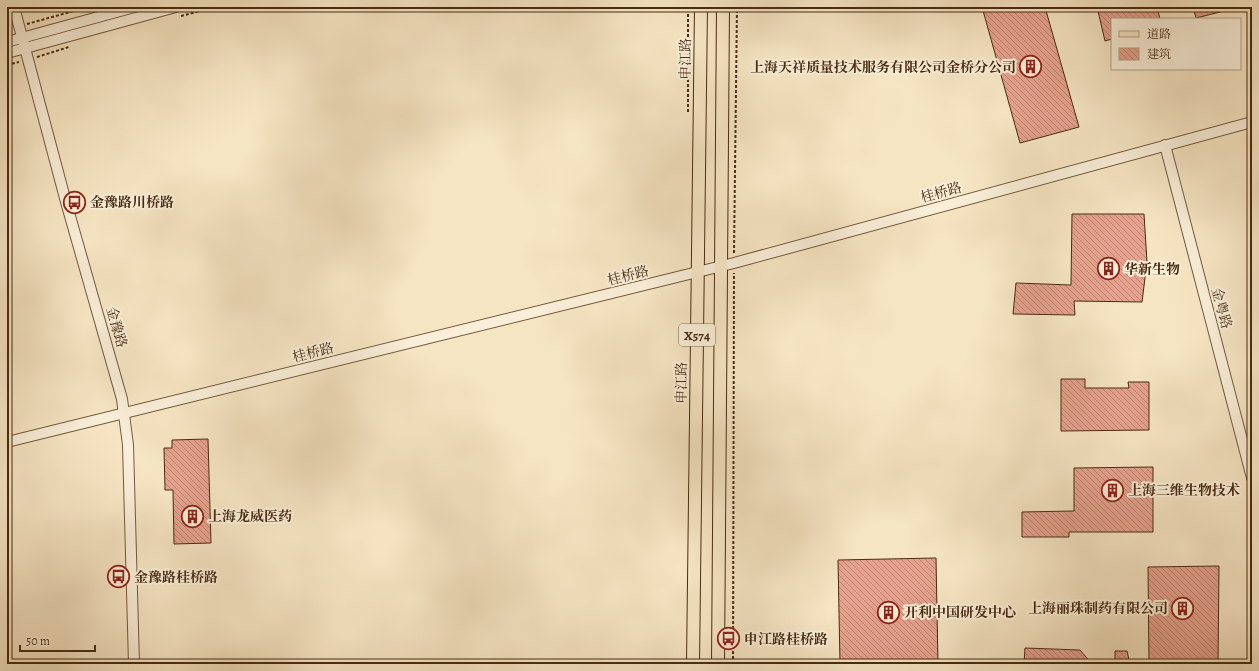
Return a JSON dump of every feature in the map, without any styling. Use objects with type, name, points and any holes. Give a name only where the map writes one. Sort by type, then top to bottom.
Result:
[{"type":"main road","name":"申江路","points":[[693,664],[701,7]]},
{"type":"main road","name":"X574","points":[[718,664],[723,7]]},
{"type":"street","name":"金豫路","points":[[14,7],[66,202],[119,384],[124,413],[128,453],[134,664]]},
{"type":"street","points":[[7,53],[23,43],[135,7]]},
{"type":"street","points":[[7,42],[23,43],[176,7]]},
{"type":"street","name":"桂桥路","points":[[7,442],[734,263],[1252,122]]},
{"type":"street","name":"金粤路","points":[[1165,146],[1252,478]]},
{"type":"path","points":[[19,26],[88,7]]},
{"type":"path","points":[[733,664],[734,263],[737,7]]},
{"type":"building","name":"上海天祥质量技术服务有限公司金桥分公司","points":[[982,7],[1045,7],[1079,127],[1020,143]]},
{"type":"building","points":[[1097,7],[1157,7],[1160,18],[1111,18],[1111,39],[1105,41]]},
{"type":"building","points":[[1193,7],[1227,7],[1228,10],[1196,18]]},
{"type":"building","name":"华新生物","points":[[1072,214],[1144,214],[1147,262],[1142,302],[1074,301],[1075,315],[1013,314],[1016,283],[1071,285]]},
{"type":"building","points":[[1061,379],[1085,379],[1085,388],[1129,388],[1128,382],[1149,382],[1149,430],[1061,431]]},
{"type":"building","name":"上海龙威医药","points":[[208,439],[211,543],[174,544],[173,490],[165,490],[164,448],[172,448],[172,440]]},
{"type":"building","name":"上海三维生物技术","points":[[1153,467],[1153,532],[1069,532],[1069,537],[1022,537],[1022,512],[1074,511],[1074,468]]},
{"type":"building","name":"开利中国研发中心","points":[[936,558],[938,664],[840,664],[838,560]]},
{"type":"building","name":"上海丽珠制药有限公司","points":[[1219,566],[1218,664],[1149,664],[1148,567]]},
{"type":"building","points":[[1025,648],[1080,650],[1092,664],[1024,664]]},
{"type":"building","points":[[1115,651],[1127,651],[1130,664],[1115,664]]},
{"type":"place","name":"上海天祥质量技术服务有限公司金桥分公司","points":[[1031,67]]},
{"type":"place","name":"金豫路川桥路","points":[[74,202]]},
{"type":"place","name":"华新生物","points":[[1108,269]]},
{"type":"place","name":"上海三维生物技术","points":[[1113,490]]},
{"type":"place","name":"上海龙威医药","points":[[192,516]]},
{"type":"place","name":"金豫路桂桥路","points":[[118,577]]},
{"type":"place","name":"上海丽珠制药有限公司","points":[[1183,608]]},
{"type":"place","name":"开利中国研发中心","points":[[888,612]]},
{"type":"place","name":"申江路桂桥路","points":[[728,639]]}]
